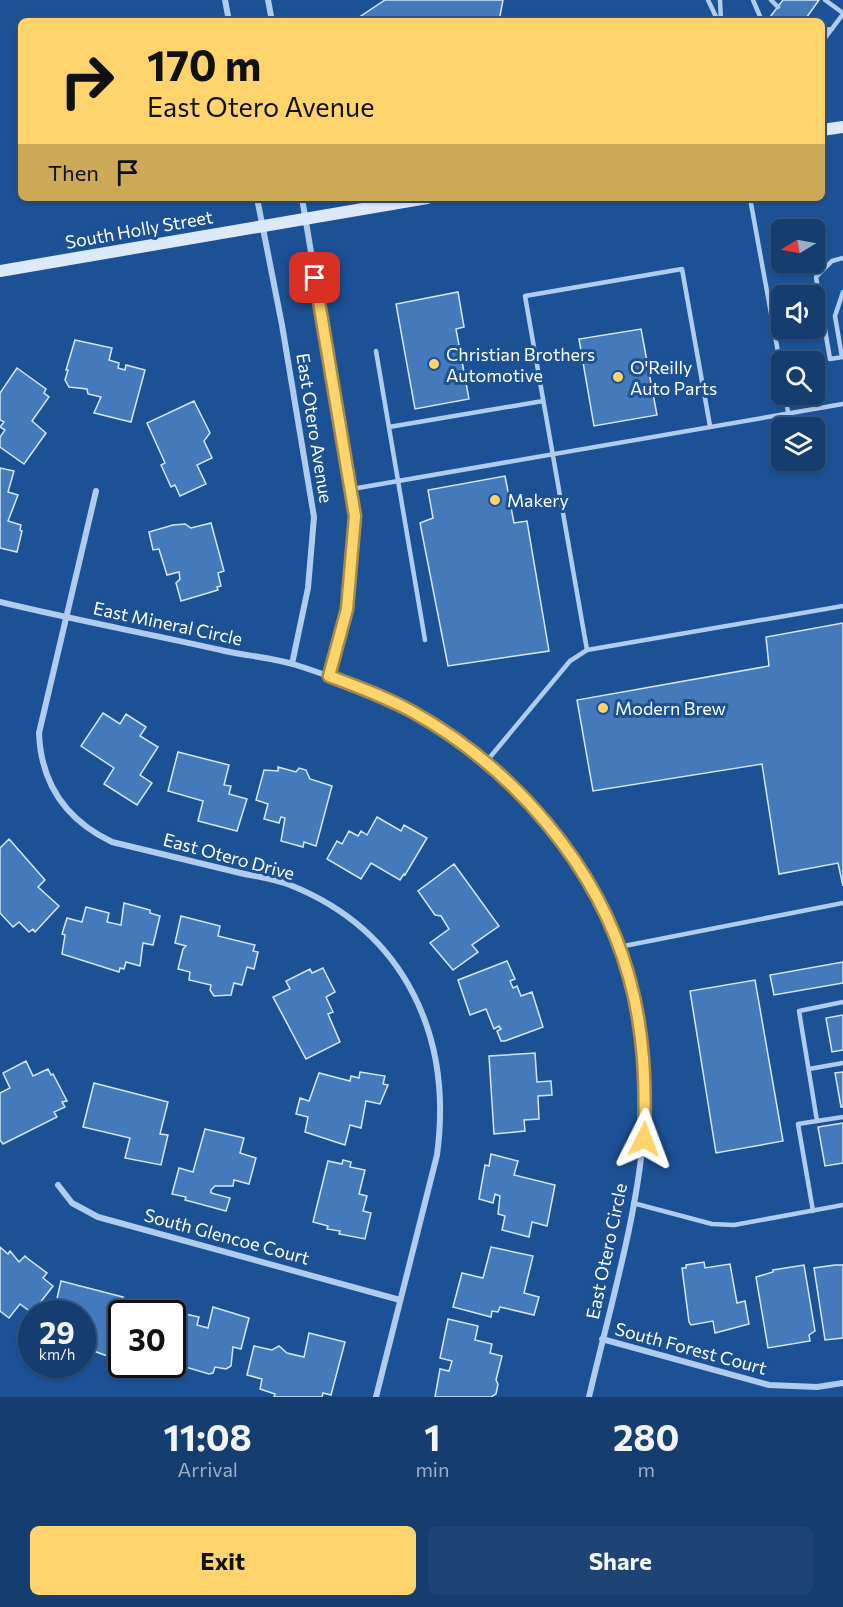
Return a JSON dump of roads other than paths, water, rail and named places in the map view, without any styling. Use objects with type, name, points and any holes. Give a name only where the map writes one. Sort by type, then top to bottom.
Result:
[{"type":"main road","points":[[825,130],[843,127]]},
{"type":"main road","name":"South Holly Street","points":[[0,271],[410,201]]},
{"type":"street","points":[[225,0],[228,18]]},
{"type":"street","points":[[268,0],[271,18]]},
{"type":"street","name":"East Otero Avenue","points":[[258,201],[282,325],[314,517],[308,588],[292,664]]},
{"type":"street","name":"East Otero Avenue","points":[[302,201],[355,516],[349,587],[339,642],[329,676]]},
{"type":"street","name":"East Otero Drive","points":[[96,491],[39,733],[44,769],[62,806],[92,833],[112,842],[289,885],[328,905],[352,921],[380,946],[407,981],[420,1007],[438,1057],[442,1119],[437,1155],[376,1397]]},
{"type":"street","name":"East Mineral Circle","points":[[0,602],[292,664],[329,676]]},
{"type":"street","name":"East Otero Circle","points":[[329,676],[378,694],[413,712],[486,762],[529,803],[557,838],[593,894],[619,947],[636,1007],[644,1068],[644,1139],[633,1203],[589,1397]]},
{"type":"street","name":"South Glencoe Court","points":[[58,1185],[72,1203],[98,1217],[400,1300]]},
{"type":"street","name":"South Forest Court","points":[[602,1339],[769,1385],[817,1387],[843,1383]]},
{"type":"lane","points":[[708,0],[717,18]]},
{"type":"lane","points":[[719,18],[720,0]]},
{"type":"lane","points":[[753,0],[761,18]]},
{"type":"lane","points":[[771,0],[778,7]]},
{"type":"lane","points":[[825,0],[843,14],[825,38]]},
{"type":"lane","points":[[825,30],[832,29]]},
{"type":"lane","points":[[751,201],[778,351]]},
{"type":"lane","points":[[843,258],[832,261],[816,277],[830,359],[842,357],[835,316],[843,292]]},
{"type":"lane","points":[[587,650],[525,296],[682,268],[710,426]]},
{"type":"lane","points":[[376,351],[426,640]]},
{"type":"lane","points":[[389,428],[543,401]]},
{"type":"lane","points":[[352,489],[843,404]]},
{"type":"lane","points":[[787,405],[788,412]]},
{"type":"lane","points":[[486,762],[570,661],[587,650],[843,606]]},
{"type":"lane","points":[[619,947],[843,903]]},
{"type":"lane","points":[[818,1121],[799,1011],[843,1002]]},
{"type":"lane","points":[[809,1069],[843,1063]]},
{"type":"lane","points":[[813,1211],[798,1124],[843,1117]]},
{"type":"lane","points":[[633,1203],[712,1224],[734,1226],[843,1205]]},
{"type":"place","name":"Christian Brothers Automotive","points":[[434,364]]},
{"type":"place","name":"O'Reilly Auto Parts","points":[[618,377]]},
{"type":"place","name":"Makery","points":[[495,500]]},
{"type":"place","name":"Modern Brew","points":[[603,708]]}]
